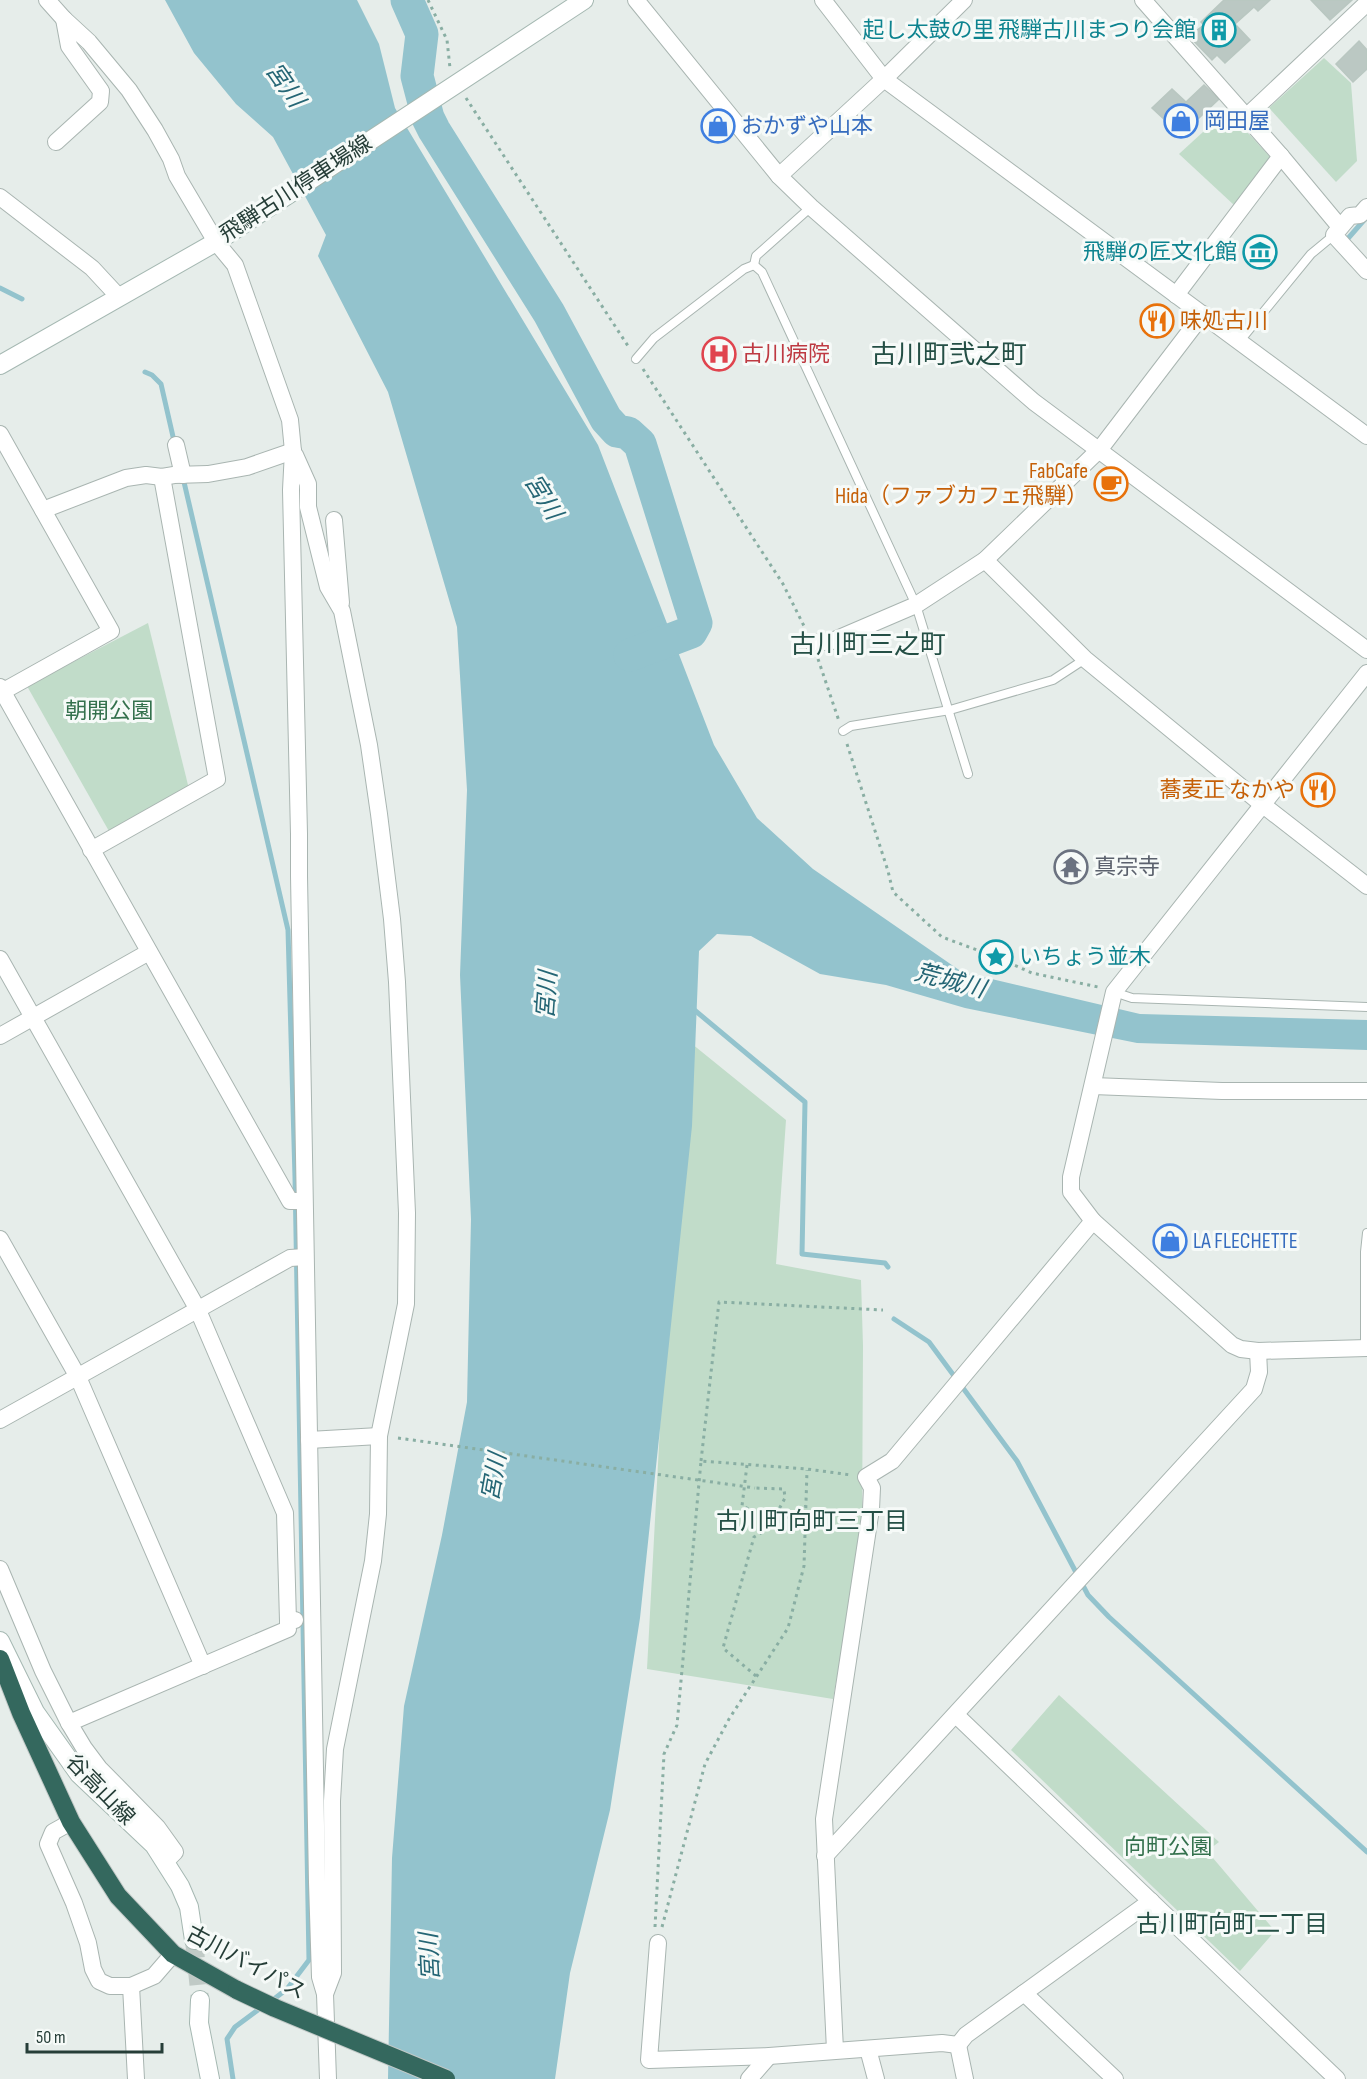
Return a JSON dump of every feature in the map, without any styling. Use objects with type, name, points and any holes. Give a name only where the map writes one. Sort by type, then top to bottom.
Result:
[{"type":"highway","name":"古川バイパス","points":[[0,1659],[21,1713],[71,1822],[118,1896],[173,1954],[237,1990],[295,2017],[446,2079]]},
{"type":"main road","name":"飛騨古川停車場線","points":[[0,365],[222,238],[584,0]]},
{"type":"main road","name":"谷高山線","points":[[0,1641],[35,1712],[79,1774],[154,1845],[180,1886],[189,1907],[194,1940]]},
{"type":"main road","points":[[200,2000],[199,2023],[210,2079]]},
{"type":"street","points":[[47,0],[89,42],[129,90],[155,130],[171,159],[177,176],[222,238],[242,282],[290,420],[293,451],[291,490],[300,834],[299,1258],[309,1440],[300,1620]]},
{"type":"street","points":[[636,0],[779,176],[812,207],[1034,402],[1367,650]]},
{"type":"street","points":[[823,0],[884,79],[1367,436]]},
{"type":"street","points":[[779,176],[884,79],[964,0]]},
{"type":"street","points":[[1143,0],[1281,156],[1340,238],[1367,271]]},
{"type":"street","points":[[1246,117],[1367,3]]},
{"type":"street","points":[[56,142],[100,102],[101,91],[69,46],[64,19]]},
{"type":"street","points":[[1176,295],[1281,156]]},
{"type":"street","points":[[0,197],[92,268],[118,297]]},
{"type":"street","points":[[1340,238],[1350,216],[1360,215],[1367,207]]},
{"type":"street","points":[[813,643],[832,641],[916,605],[985,560],[1100,449],[1203,314]]},
{"type":"street","points":[[0,434],[111,632],[1,690],[148,952],[298,1201]]},
{"type":"street","points":[[176,446],[183,475]]},
{"type":"street","points":[[43,510],[126,478],[146,475],[162,477],[208,474],[247,467],[293,451]]},
{"type":"street","points":[[293,451],[308,484],[308,507],[328,587],[342,611]]},
{"type":"street","points":[[91,850],[218,779],[162,477]]},
{"type":"street","points":[[325,1994],[333,1973],[332,1801],[335,1749],[372,1561],[378,1514],[379,1436],[406,1304],[407,1286],[407,1213],[392,919],[369,745],[342,611],[334,520]]},
{"type":"street","points":[[985,560],[1084,659],[1263,805],[1367,886]]},
{"type":"street","points":[[1366,1348],[1258,1351],[1232,1345],[1093,1221],[1071,1192],[1071,1177],[1114,992],[1367,673]]},
{"type":"street","points":[[0,1036],[148,952]]},
{"type":"street","points":[[0,959],[197,1308],[285,1513],[300,1620],[320,1977],[325,1994],[328,2079]]},
{"type":"street","points":[[1095,1081],[1222,1090],[1367,1090]]},
{"type":"street","points":[[835,2050],[824,1819],[871,1509],[872,1488],[866,1477],[892,1461],[1093,1221]]},
{"type":"street","points":[[0,1239],[78,1377],[203,1666]]},
{"type":"street","points":[[0,1420],[197,1308],[299,1258]]},
{"type":"street","points":[[825,1856],[1254,1389],[1259,1372],[1258,1351]]},
{"type":"street","points":[[309,1440],[379,1436]]},
{"type":"street","points":[[0,1569],[43,1671],[69,1724],[99,1768],[157,1827],[175,1852],[165,1862]]},
{"type":"street","points":[[69,1724],[288,1629],[300,1620]]},
{"type":"street","points":[[956,1715],[1337,2079]]},
{"type":"street","points":[[71,1822],[53,1832],[48,1844],[74,1904],[88,1943],[93,1969],[99,1981],[110,1986],[131,1986],[154,1976],[173,1954]]},
{"type":"street","points":[[958,2045],[966,2035],[1150,1901]]},
{"type":"street","points":[[658,1943],[650,2060],[769,2056],[942,2043],[958,2045]]},
{"type":"street","points":[[131,1986],[136,2079]]},
{"type":"street","points":[[1024,1993],[1115,2079]]},
{"type":"street","points":[[958,2045],[965,2079]]},
{"type":"street","points":[[868,2049],[876,2079]]},
{"type":"street","points":[[749,2079],[769,2056]]},
{"type":"lane","points":[[754,265],[756,256],[812,207]]},
{"type":"lane","points":[[1239,342],[1311,254],[1340,238]]},
{"type":"lane","points":[[636,359],[654,338],[744,269],[754,265]]},
{"type":"lane","points":[[754,265],[762,272],[916,605],[968,774]]},
{"type":"lane","points":[[843,730],[851,726],[950,710],[1053,680],[1084,659]]},
{"type":"lane","points":[[1114,992],[1132,998],[1367,1007]]},
{"type":"lane","points":[[1366,1348],[1365,1252],[1367,1233]]},
{"type":"path","points":[[428,0],[447,40],[453,86],[783,584],[813,643],[843,730],[893,892],[942,937],[1032,973],[1114,992]]},
{"type":"path","points":[[658,1943],[654,1921],[664,1754],[676,1725],[701,1461],[719,1302],[883,1310]]},
{"type":"path","points":[[398,1438],[755,1488],[784,1489],[785,1498],[778,1511],[761,1514],[742,1506],[747,1465]]},
{"type":"path","points":[[701,1461],[807,1469],[866,1477]]},
{"type":"path","points":[[658,1943],[705,1764],[729,1719],[788,1628],[804,1566],[807,1469]]},
{"type":"path","points":[[756,1676],[723,1648],[754,1537],[806,1506]]},
{"type":"green space","points":[[1324,58],[1351,83],[1357,161],[1336,182],[1269,108]]},
{"type":"green space","points":[[1227,110],[1270,157],[1234,205],[1179,154]]},
{"type":"green space","name":"朝開公園","points":[[148,623],[189,789],[110,833],[27,686]]},
{"type":"green space","points":[[681,1035],[786,1120],[776,1264],[861,1280],[862,1535],[833,1699],[647,1669]]},
{"type":"green space","name":"向町公園","points":[[1059,1695],[1219,1842],[1207,1851],[1275,1931],[1240,1971],[1011,1750]]},
{"type":"water","points":[[165,0],[357,0],[379,44],[395,108],[598,445],[714,745],[757,818],[813,869],[962,972],[1140,1014],[1367,1020],[1367,1050],[1137,1043],[965,1008],[886,985],[820,974],[751,936],[717,934],[699,951],[692,1126],[640,1618],[610,1810],[570,1973],[555,2079],[388,2079],[392,1858],[404,1706],[442,1535],[467,1402],[471,1219],[460,975],[467,790],[457,627],[388,392],[318,256],[326,235],[273,137],[236,104],[194,53]]},
{"type":"building","name":"起し太鼓の里 飛騨古川まつり会館","points":[[1224,0],[1270,0],[1258,11],[1254,7],[1235,24],[1250,40],[1225,63],[1217,55],[1212,60],[1189,36],[1204,25],[1201,22]]},
{"type":"building","points":[[1311,0],[1352,0],[1330,20]]},
{"type":"building","points":[[1359,41],[1367,50],[1367,69],[1353,82],[1336,64]]},
{"type":"building","name":"岡田屋","points":[[1204,85],[1219,99],[1181,135],[1152,108],[1172,89],[1186,102]]},
{"type":"waterway","points":[[407,0],[422,34],[417,76],[428,118],[434,130],[549,313],[606,419],[617,431],[628,433],[640,444],[696,623],[691,632],[630,655]]},
{"type":"waterway","points":[[1344,243],[1365,219]]},
{"type":"waterway","points":[[0,288],[22,299]]},
{"type":"waterway","points":[[145,372],[161,384],[174,441]]},
{"type":"waterway","points":[[184,482],[288,930],[295,1177],[309,1960],[287,1989],[270,2002]]},
{"type":"waterway","points":[[692,1008],[805,1102],[802,1254],[885,1263],[888,1267]]},
{"type":"waterway","points":[[894,1319],[929,1342],[1017,1461],[1088,1595],[1109,1617],[1367,1852]]},
{"type":"waterway","points":[[233,2079],[227,2039],[235,2027],[262,2007]]},
{"type":"tunnel","points":[[194,1940],[200,2000]]},
{"type":"place","name":"起し太鼓の里 飛騨古川まつり会館","points":[[1219,30]]},
{"type":"place","name":"岡田屋","points":[[1181,121]]},
{"type":"place","name":"おかずや山本","points":[[718,126]]},
{"type":"place","name":"飛騨の匠文化館","points":[[1260,252]]},
{"type":"place","name":"味処古川","points":[[1157,321]]},
{"type":"place","name":"古川病院","points":[[719,354]]},
{"type":"place","name":"FabCafe Hida（ファブカフェ飛騨）","points":[[1111,484]]},
{"type":"place","name":"蕎麦正 なかや","points":[[1318,790]]},
{"type":"place","name":"真宗寺","points":[[1071,867]]},
{"type":"place","name":"いちょう並木","points":[[996,957]]},
{"type":"place","name":"LA FLECHETTE","points":[[1170,1241]]},
{"type":"district","name":"古川町弐之町","points":[[949,355]]},
{"type":"district","name":"古川町三之町","points":[[868,645]]},
{"type":"district","name":"古川町向町三丁目","points":[[812,1521]]},
{"type":"district","name":"古川町向町二丁目","points":[[1232,1924]]},
{"type":"water label","name":"宮川","points":[[285,85]]},
{"type":"water label","name":"宮川","points":[[543,497]]},
{"type":"water label","name":"荒城川","points":[[950,981]]},
{"type":"water label","name":"宮川","points":[[547,995]]},
{"type":"water label","name":"宮川","points":[[494,1477]]},
{"type":"water label","name":"宮川","points":[[430,1957]]}]
